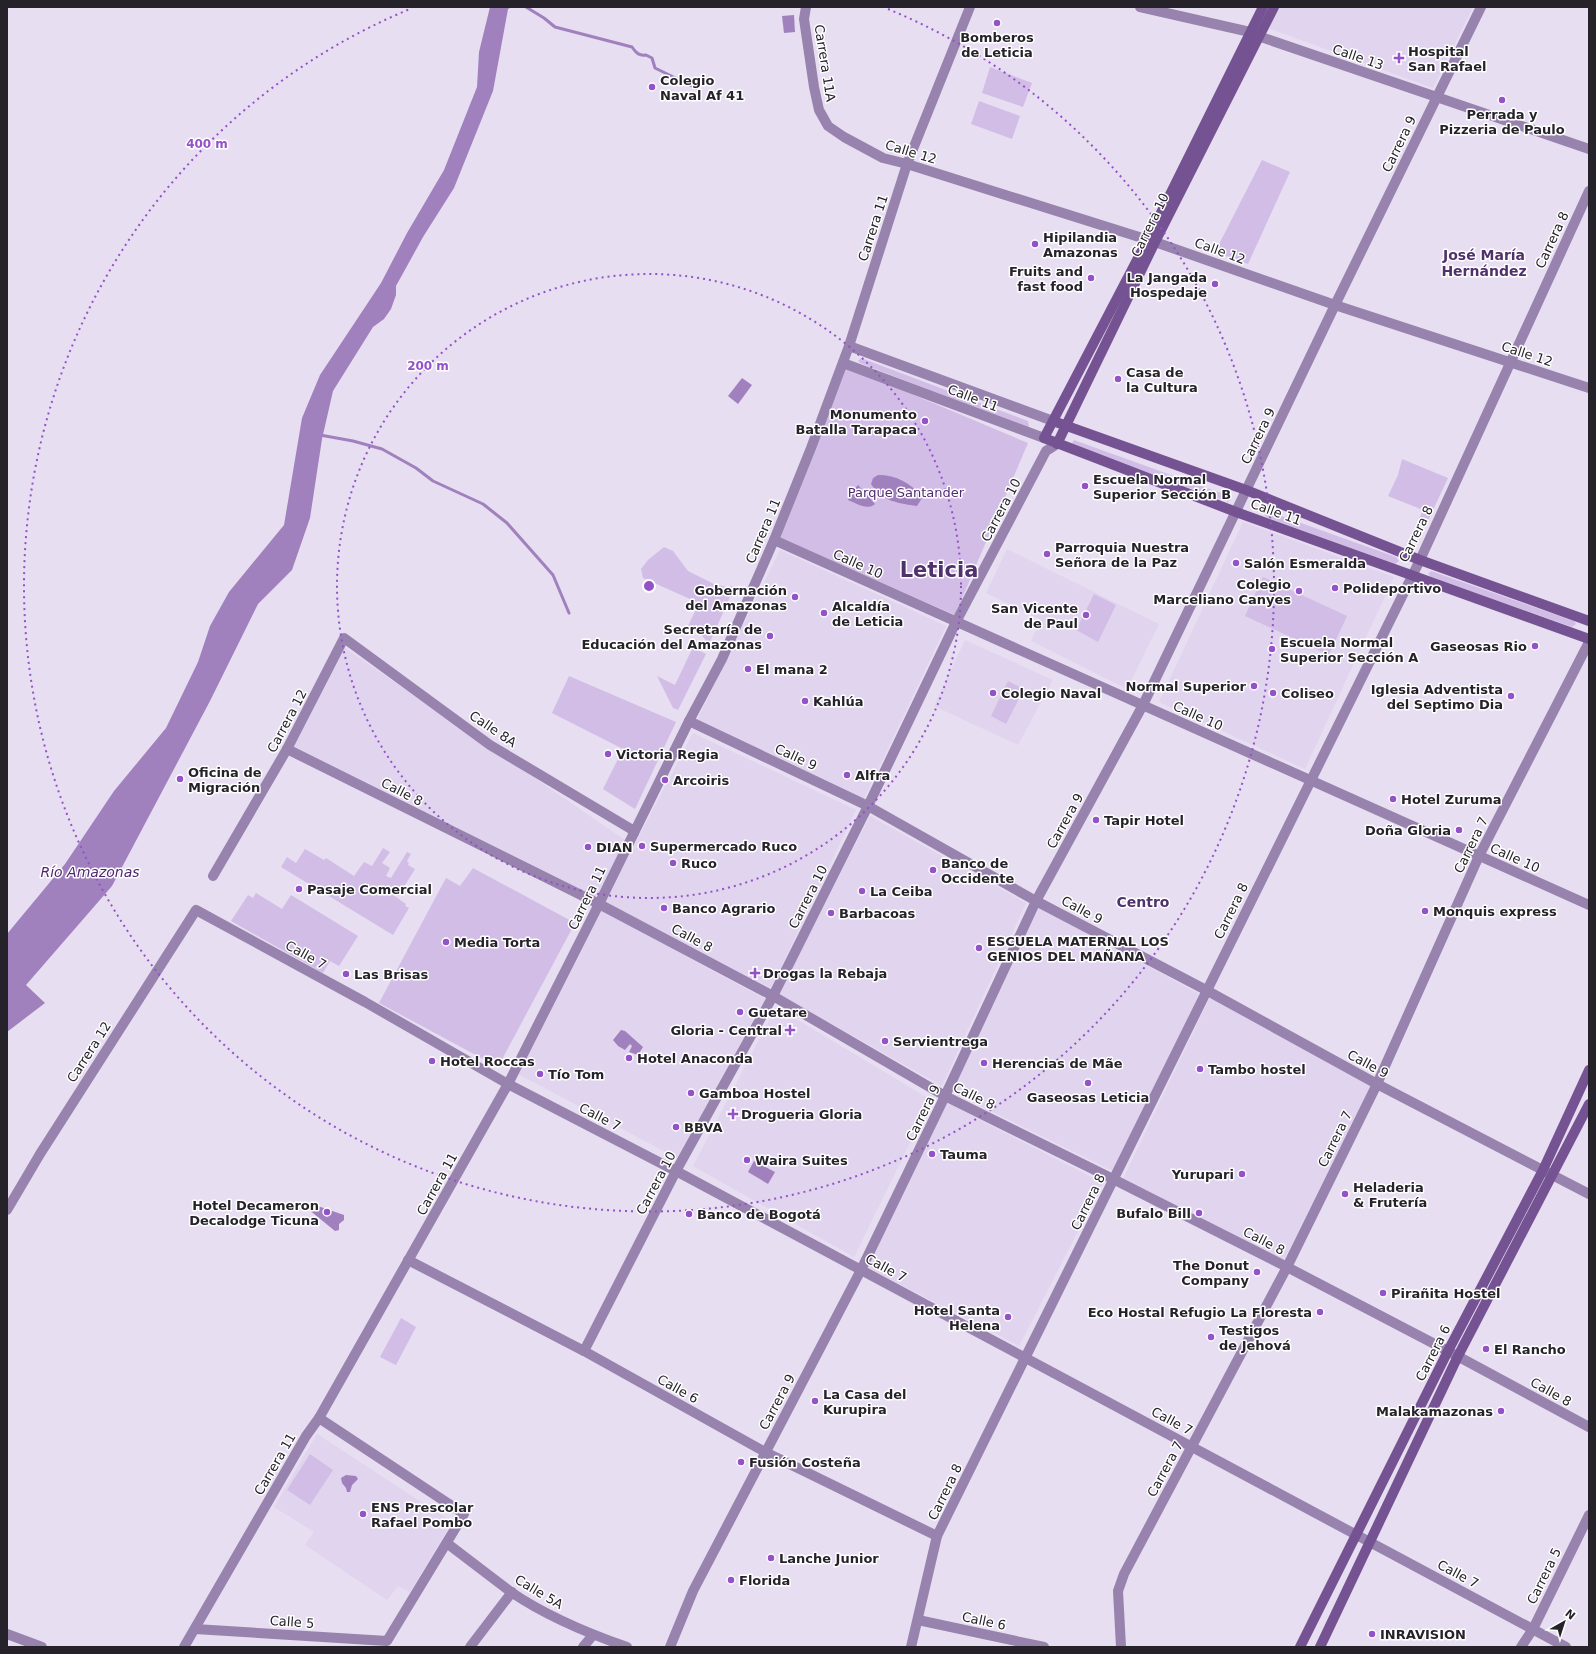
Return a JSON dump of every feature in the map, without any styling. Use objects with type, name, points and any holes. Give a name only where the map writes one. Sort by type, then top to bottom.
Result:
[{"type":"main road","name":"Carrera 10","points":[[1058,444],[1152,241],[1254,34],[1263,7]]},
{"type":"main road","name":"Carrera 10","points":[[1254,34],[1274,7]]},
{"type":"main road","name":"Carrera 10","points":[[1044,438],[1152,241]]},
{"type":"main road","name":"Calle 11","points":[[1053,421],[1246,490],[1420,560],[1589,621]]},
{"type":"main road","name":"Calle 11","points":[[1044,438],[1236,512],[1589,639]]},
{"type":"main road","name":"Carrera 6","points":[[1300,1647],[1448,1351],[1543,1170],[1589,1070]]},
{"type":"main road","name":"Carrera 6","points":[[1320,1647],[1458,1356],[1554,1175],[1589,1104]]},
{"type":"street","name":"Carrera 11A","points":[[806,7],[804,19],[814,87],[820,110],[828,126],[844,137]]},
{"type":"street","name":"Carrera 11","points":[[184,1647],[306,1436],[319,1418],[508,1084],[689,721],[722,659],[812,448],[849,346],[907,164],[970,7]]},
{"type":"street","name":"Calle 13","points":[[1140,7],[1254,34],[1436,98],[1589,149]]},
{"type":"street","name":"Carrera 9","points":[[670,1647],[693,1590],[861,1270],[945,1096],[1036,900],[1143,706],[1334,305],[1481,7]]},
{"type":"street","name":"Calle 12","points":[[844,137],[883,158],[907,164],[1152,241],[1334,305],[1589,388]]},
{"type":"street","name":"Carrera 8","points":[[911,1647],[937,1536],[1411,575],[1420,560],[1589,191]]},
{"type":"street","name":"Calle 11","points":[[849,346],[1053,421]]},
{"type":"street","name":"Calle 11","points":[[843,363],[1044,438]]},
{"type":"street","points":[[1044,438],[1046,451],[1058,444]]},
{"type":"street","name":"Carrera 10","points":[[584,1351],[676,1171],[773,996],[868,806],[956,622],[1046,451]]},
{"type":"street","name":"Calle 10","points":[[774,540],[1589,905]]},
{"type":"street","name":"Carrera 12","points":[[213,876],[287,749],[344,638]]},
{"type":"street","name":"Calle 8A","points":[[344,638],[490,745],[631,829],[634,833]]},
{"type":"street","name":"Carrera 7","points":[[1121,1647],[1118,1591],[1124,1574],[1287,1267],[1377,1084],[1479,856],[1589,642]]},
{"type":"street","name":"Calle 9","points":[[689,721],[868,806],[1036,900],[1206,990],[1377,1084],[1589,1194]]},
{"type":"street","name":"Calle 8","points":[[287,749],[599,904],[773,996],[945,1096],[1287,1267],[1458,1356],[1589,1427]]},
{"type":"street","name":"Carrera 12","points":[[7,1210],[40,1154],[196,910]]},
{"type":"street","name":"Calle 7","points":[[196,910],[365,1002],[508,1084],[676,1171],[1566,1647]]},
{"type":"street","name":"Calle 6","points":[[408,1260],[584,1351],[765,1452],[937,1536]]},
{"type":"street","points":[[319,1418],[464,1514],[448,1544]]},
{"type":"street","name":"Carrera 5","points":[[1521,1647],[1533,1629],[1589,1515]]},
{"type":"street","name":"Calle 5","points":[[195,1630],[387,1642],[448,1544]]},
{"type":"street","name":"Calle 5A","points":[[448,1544],[512,1592],[552,1616],[593,1635],[627,1647]]},
{"type":"street","points":[[470,1647],[512,1592]]},
{"type":"street","name":"Calle 6","points":[[918,1620],[1020,1645],[1044,1647]]},
{"type":"street","points":[[8,1635],[42,1647]]},
{"type":"street","points":[[583,1647],[593,1635]]},
{"type":"shaded area","name":"Hospital San Rafael","points":[[1279,7],[1473,7],[1433,88],[1268,28]]},
{"type":"shaded area","points":[[1243,522],[1394,577],[1305,769],[1159,702]]},
{"type":"shaded area","name":"San Vicente de Paul","points":[[1007,549],[1159,624],[1127,689],[1031,641],[1041,620],[986,593]]},
{"type":"shaded area","points":[[780,550],[946,626],[864,799],[697,720]]},
{"type":"shaded area","name":"Colegio Naval","points":[[965,640],[1053,680],[1018,745],[934,706]]},
{"type":"shaded area","points":[[342,646],[625,840],[596,899],[289,747]]},
{"type":"shaded area","points":[[693,733],[856,810],[771,988],[604,903]]},
{"type":"shaded area","points":[[870,816],[1026,903],[942,1086],[779,994]]},
{"type":"shaded area","points":[[1039,907],[1199,994],[1115,1172],[952,1092]]},
{"type":"shaded area","points":[[600,910],[765,999],[677,1158],[518,1074]]},
{"type":"shaded area","points":[[1210,997],[1371,1085],[1284,1260],[1123,1179]]},
{"type":"shaded area","points":[[776,1007],[931,1100],[854,1257],[693,1166]]},
{"type":"shaded area","points":[[947,1103],[1103,1183],[1019,1346],[867,1267]]},
{"type":"shaded area","name":"ENS Prescolar Rafael Pombo","points":[[317,1434],[452,1522],[410,1592],[398,1586],[387,1600],[305,1545],[314,1532],[274,1507]]},
{"type":"green space","points":[[990,67],[1032,83],[1023,107],[982,93]]},
{"type":"green space","points":[[979,101],[1020,116],[1012,139],[971,124]]},
{"type":"green space","points":[[1262,160],[1290,172],[1248,264],[1215,252]]},
{"type":"green space","points":[[861,358],[1028,421],[1029,426],[1027,428],[860,363],[858,361]]},
{"type":"green space","name":"Parque Santander","points":[[845,366],[1028,443],[955,615],[780,538]]},
{"type":"green space","points":[[1074,440],[1229,496],[1231,499],[1228,502],[1074,446],[1072,443]]},
{"type":"green space","points":[[1402,459],[1448,478],[1425,527],[1417,524],[1423,510],[1388,496],[1398,475]]},
{"type":"green space","points":[[1267,511],[1396,557],[1399,561],[1395,564],[1266,517],[1264,514]]},
{"type":"green space","points":[[664,547],[673,551],[688,571],[714,584],[726,587],[735,586],[709,644],[699,632],[688,626],[699,603],[643,578],[641,569],[648,560]]},
{"type":"green space","points":[[1431,571],[1574,621],[1576,624],[1572,627],[1431,577],[1428,574]]},
{"type":"green space","points":[[1263,577],[1347,616],[1329,655],[1245,616]]},
{"type":"green space","points":[[1094,594],[1116,605],[1098,642],[1076,630]]},
{"type":"green space","points":[[693,647],[706,654],[678,710],[673,708],[657,676],[675,685]]},
{"type":"green space","points":[[569,676],[676,722],[635,809],[603,789],[623,749],[552,713]]},
{"type":"green space","points":[[1008,681],[1024,689],[1006,724],[991,716]]},
{"type":"green space","points":[[383,848],[390,852],[382,863],[390,868],[386,876],[391,878],[407,852],[411,854],[407,861],[409,863],[408,865],[415,869],[400,893],[396,890],[393,895],[406,904],[405,906],[409,908],[393,935],[281,867],[287,857],[296,863],[305,849],[324,860],[326,858],[354,876],[364,862],[372,866]]},
{"type":"green space","points":[[473,868],[575,923],[498,1067],[379,1003],[446,878],[460,886]]},
{"type":"green space","points":[[256,893],[282,909],[291,895],[358,936],[339,966],[330,961],[323,973],[231,921],[248,895],[253,898]]},
{"type":"green space","points":[[401,1318],[416,1327],[396,1365],[380,1357]]},
{"type":"green space","points":[[310,1454],[333,1470],[310,1505],[287,1490]]},
{"type":"water","name":"Río Amazonas","points":[[490,7],[512,7],[508,9],[493,91],[454,188],[423,237],[396,286],[396,295],[391,309],[384,319],[373,327],[333,391],[322,439],[310,518],[292,570],[258,604],[210,701],[112,886],[26,985],[45,1003],[7,1032],[7,934],[65,864],[114,791],[166,728],[198,662],[210,626],[229,592],[284,525],[302,418],[320,375],[381,283],[407,233],[444,170],[477,87],[479,52]]},
{"type":"water","points":[[794,15],[795,32],[784,33],[782,16]]},
{"type":"water","points":[[742,378],[752,385],[738,404],[728,396]]},
{"type":"water","points":[[878,475],[891,476],[908,484],[922,498],[917,506],[891,501],[881,495],[871,484],[873,478]]},
{"type":"water","points":[[858,485],[875,504],[865,507],[848,500],[849,495]]},
{"type":"water","points":[[621,1030],[625,1031],[643,1047],[638,1055],[629,1052],[632,1046],[630,1044],[625,1050],[618,1046],[613,1040]]},
{"type":"water","points":[[754,1161],[775,1172],[768,1184],[748,1172]]},
{"type":"water","points":[[312,1204],[344,1215],[344,1220],[339,1224],[339,1230],[335,1231],[308,1209],[308,1206]]},
{"type":"water","points":[[346,1475],[356,1476],[358,1479],[352,1485],[350,1492],[347,1492],[342,1483],[341,1478]]},
{"type":"waterway","points":[[526,7],[555,27],[632,47],[638,54],[646,55],[652,58],[655,68],[698,89]]},
{"type":"waterway","points":[[320,435],[353,441],[382,449],[416,468],[433,481],[483,504],[507,523],[553,575],[569,613]]},
{"type":"place","name":"Bomberos de Leticia","points":[[997,23]]},
{"type":"place","name":"Hospital San Rafael","points":[[1399,58]]},
{"type":"place","name":"Colegio Naval Af 41","points":[[652,87]]},
{"type":"place","name":"Perrada y Pizzeria de Paulo","points":[[1502,100]]},
{"type":"place","name":"Hipilandia Amazonas","points":[[1035,244]]},
{"type":"place","name":"Fruits and fast food","points":[[1091,278]]},
{"type":"place","name":"La Jangada Hospedaje","points":[[1215,284]]},
{"type":"place","name":"Casa de la Cultura","points":[[1118,379]]},
{"type":"place","name":"Monumento Batalla Tarapaca","points":[[925,421]]},
{"type":"place","name":"Escuela Normal Superior Sección B","points":[[1085,486]]},
{"type":"place","name":"Parroquia Nuestra Señora de la Paz","points":[[1047,554]]},
{"type":"place","name":"Salón Esmeralda","points":[[1236,563]]},
{"type":"place","name":"Polideportivo","points":[[1335,588]]},
{"type":"place","name":"Colegio Marceliano Canyes","points":[[1299,591]]},
{"type":"place","name":"Gobernación del Amazonas","points":[[795,597]]},
{"type":"place","name":"Alcaldía de Leticia","points":[[824,613]]},
{"type":"place","name":"San Vicente de Paul","points":[[1086,615]]},
{"type":"place","name":"Secretaría de Educación del Amazonas","points":[[770,636]]},
{"type":"place","name":"Gaseosas Rio","points":[[1535,646]]},
{"type":"place","name":"Escuela Normal Superior Sección A","points":[[1272,649]]},
{"type":"place","name":"El mana 2","points":[[748,669]]},
{"type":"place","name":"Normal Superior","points":[[1254,686]]},
{"type":"place","name":"Colegio Naval","points":[[993,693]]},
{"type":"place","name":"Coliseo","points":[[1273,693]]},
{"type":"place","name":"Iglesia Adventista del Septimo Dia","points":[[1511,696]]},
{"type":"place","name":"Kahlúa","points":[[805,701]]},
{"type":"place","name":"Victoria Regia","points":[[608,754]]},
{"type":"place","name":"Alfra","points":[[847,775]]},
{"type":"place","name":"Oficina de Migración","points":[[180,779]]},
{"type":"place","name":"Arcoiris","points":[[665,780]]},
{"type":"place","name":"Hotel Zuruma","points":[[1393,799]]},
{"type":"place","name":"Tapir Hotel","points":[[1096,820]]},
{"type":"place","name":"Doña Gloria","points":[[1459,830]]},
{"type":"place","name":"Supermercado Ruco","points":[[642,846]]},
{"type":"place","name":"DIAN","points":[[588,847]]},
{"type":"place","name":"Ruco","points":[[673,863]]},
{"type":"place","name":"Banco de Occidente","points":[[933,870]]},
{"type":"place","name":"Pasaje Comercial","points":[[299,889]]},
{"type":"place","name":"La Ceiba","points":[[862,891]]},
{"type":"place","name":"Banco Agrario","points":[[664,908]]},
{"type":"place","name":"Monquis express","points":[[1425,911]]},
{"type":"place","name":"Barbacoas","points":[[831,913]]},
{"type":"place","name":"Media Torta","points":[[446,942]]},
{"type":"place","name":"ESCUELA MATERNAL LOS GENIOS DEL MAÑANA","points":[[979,948]]},
{"type":"place","name":"Drogas la Rebaja","points":[[755,973]]},
{"type":"place","name":"Las Brisas","points":[[346,974]]},
{"type":"place","name":"Guetare","points":[[740,1012]]},
{"type":"place","name":"Gloria - Central","points":[[790,1030]]},
{"type":"place","name":"Servientrega","points":[[885,1041]]},
{"type":"place","name":"Hotel Anaconda","points":[[629,1058]]},
{"type":"place","name":"Hotel Roccas","points":[[432,1061]]},
{"type":"place","name":"Herencias de Mãe","points":[[984,1063]]},
{"type":"place","name":"Tambo hostel","points":[[1200,1069]]},
{"type":"place","name":"Tío Tom","points":[[540,1074]]},
{"type":"place","name":"Gaseosas Leticia","points":[[1088,1083]]},
{"type":"place","name":"Gamboa Hostel","points":[[691,1093]]},
{"type":"place","name":"Drogueria Gloria","points":[[733,1114]]},
{"type":"place","name":"BBVA","points":[[676,1127]]},
{"type":"place","name":"Tauma","points":[[932,1154]]},
{"type":"place","name":"Waira Suites","points":[[747,1160]]},
{"type":"place","name":"Yurupari","points":[[1242,1174]]},
{"type":"place","name":"Heladeria & Frutería","points":[[1345,1194]]},
{"type":"place","name":"Hotel Decameron Decalodge Ticuna","points":[[327,1212]]},
{"type":"place","name":"Bufalo Bill","points":[[1199,1213]]},
{"type":"place","name":"Banco de Bogotá","points":[[689,1214]]},
{"type":"place","name":"The Donut Company","points":[[1257,1272]]},
{"type":"place","name":"Pirañita Hostel","points":[[1383,1293]]},
{"type":"place","name":"Eco Hostal Refugio La Floresta","points":[[1320,1312]]},
{"type":"place","name":"Hotel Santa Helena","points":[[1008,1317]]},
{"type":"place","name":"Testigos de Jehová","points":[[1211,1337]]},
{"type":"place","name":"El Rancho","points":[[1486,1349]]},
{"type":"place","name":"La Casa del Kurupira","points":[[815,1401]]},
{"type":"place","name":"Malakamazonas","points":[[1501,1411]]},
{"type":"place","name":"Fusión Costeña","points":[[741,1462]]},
{"type":"place","name":"ENS Prescolar Rafael Pombo","points":[[363,1514]]},
{"type":"place","name":"Lanche Junior","points":[[771,1558]]},
{"type":"place","name":"Florida","points":[[731,1580]]},
{"type":"place","name":"INRAVISION","points":[[1372,1634]]},
{"type":"district","name":"José María Hernández","points":[[1484,264]]},
{"type":"district","name":"Leticia","points":[[939,570]]},
{"type":"district","name":"Centro","points":[[1143,902]]}]
